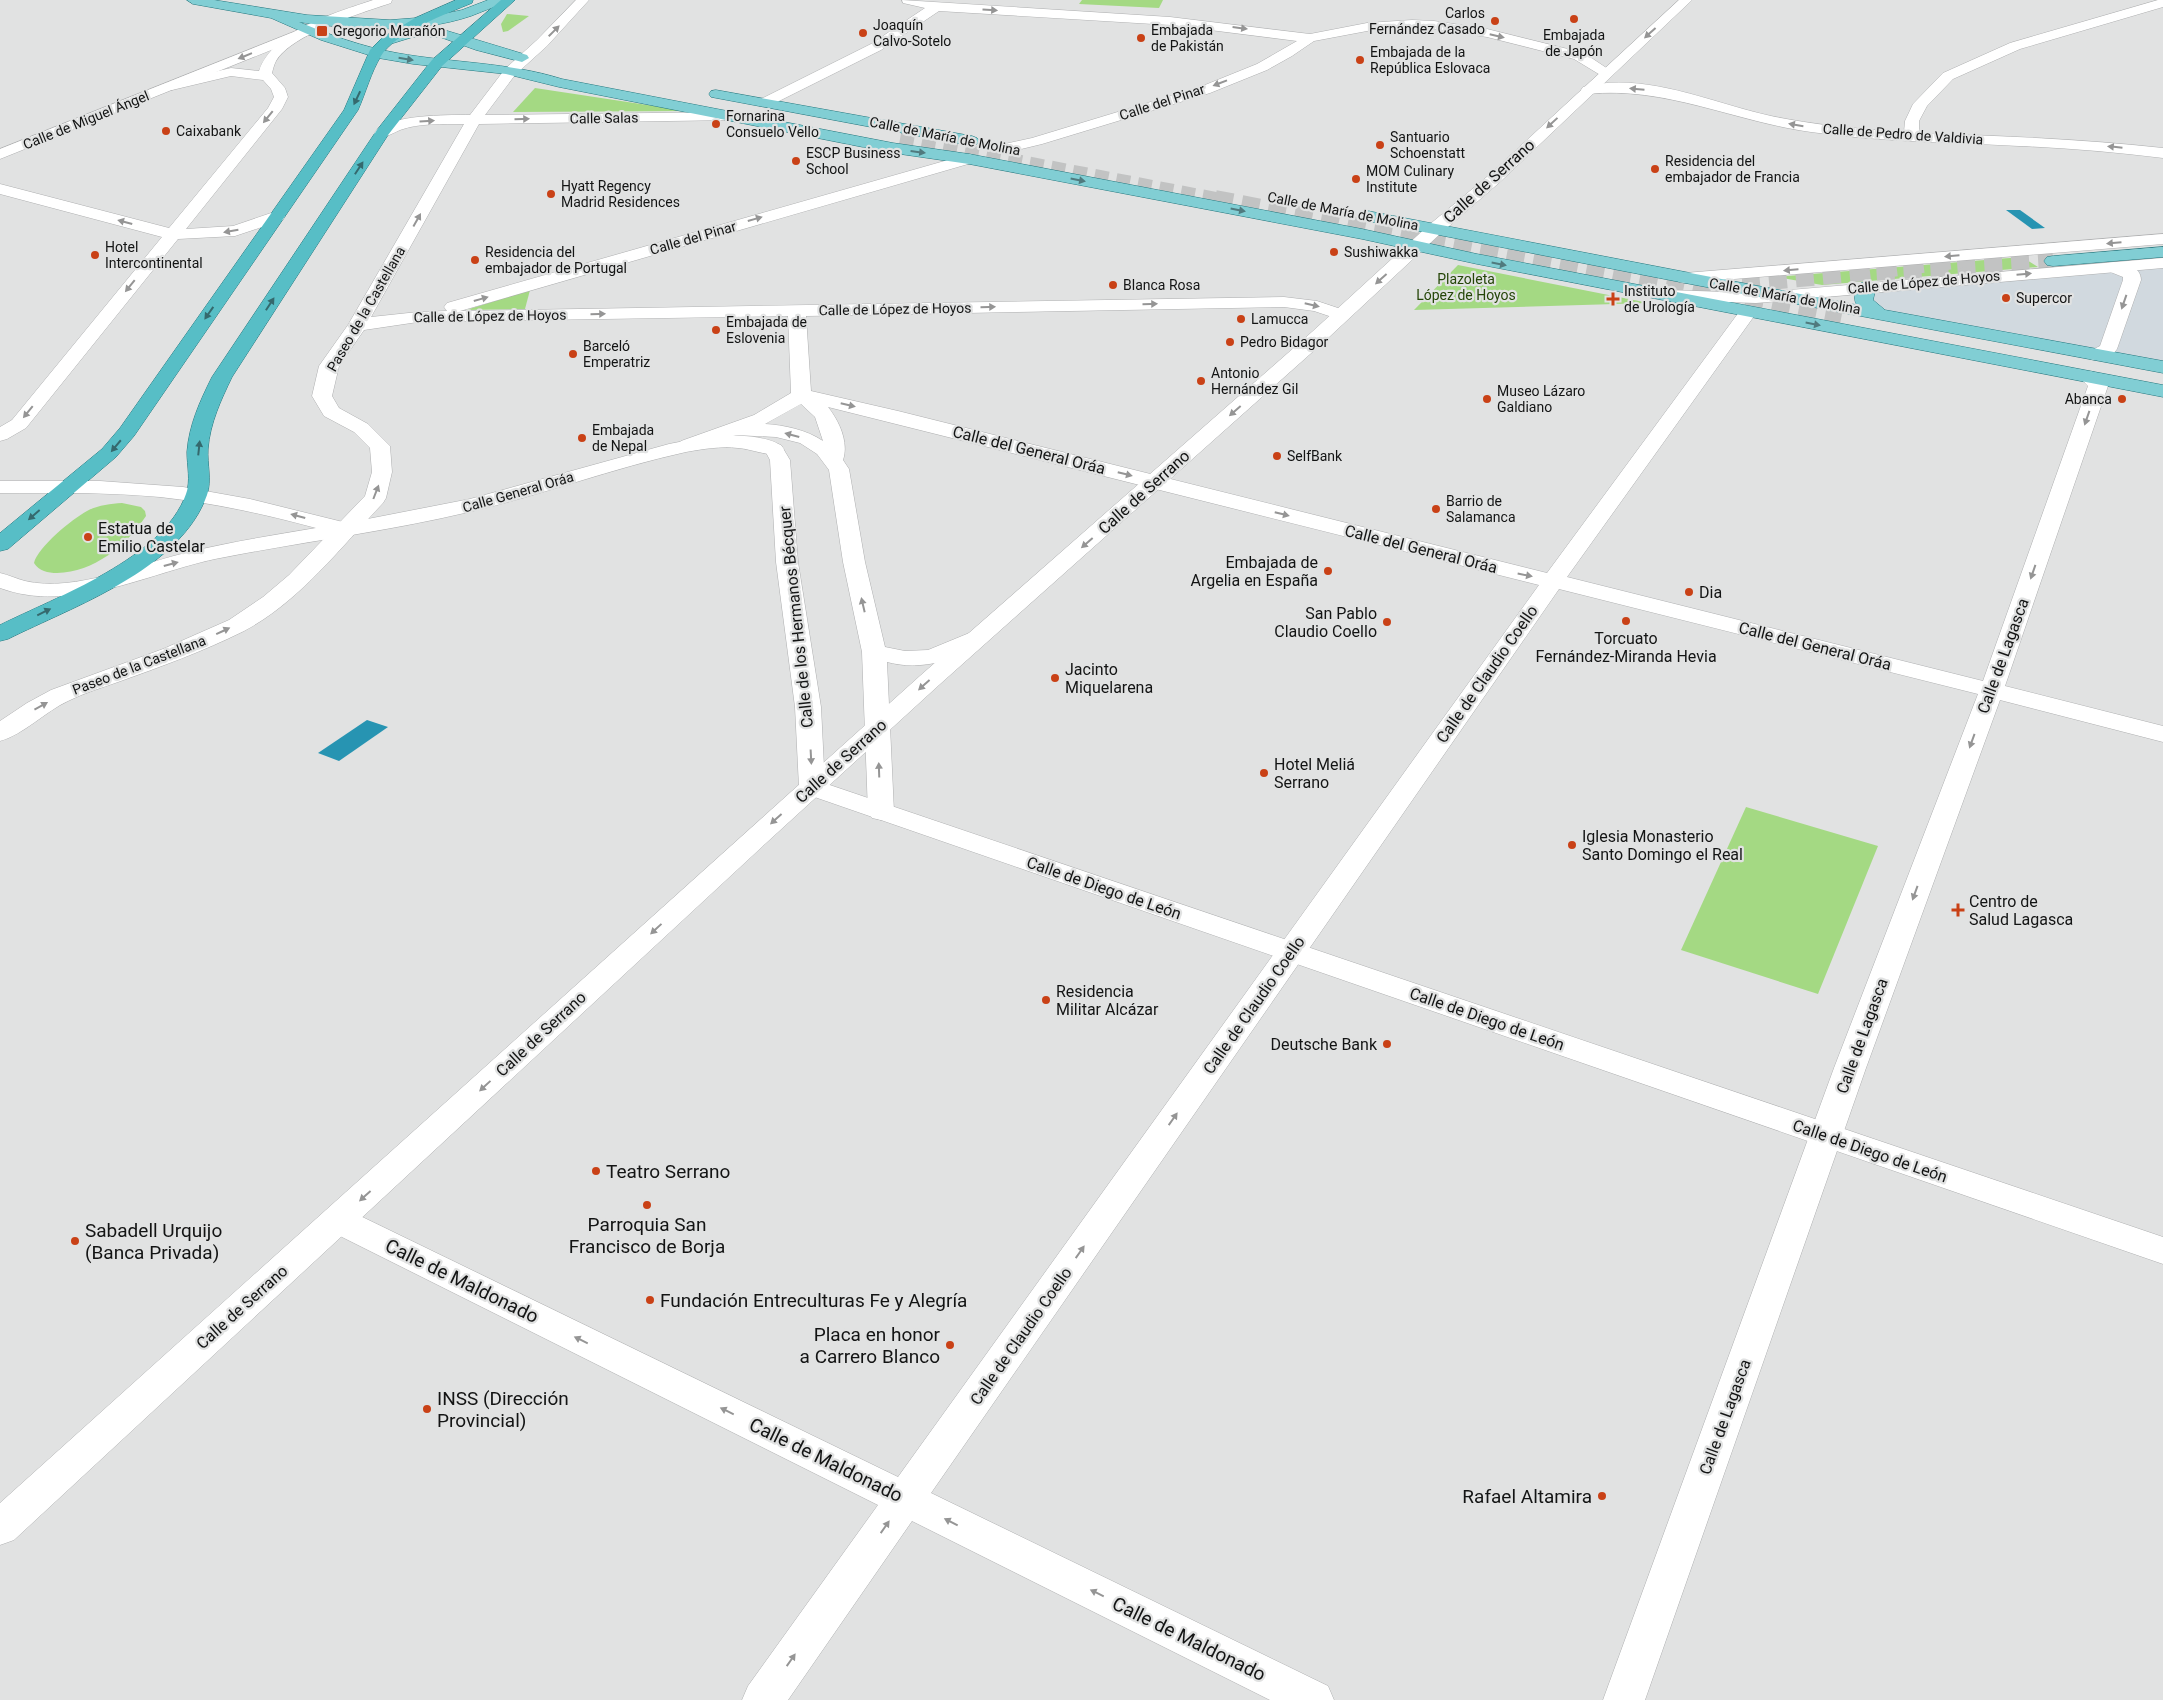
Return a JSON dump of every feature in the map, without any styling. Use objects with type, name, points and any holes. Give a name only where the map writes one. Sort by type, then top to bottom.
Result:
[{"type":"highway","points":[[0,544],[110,453],[127,432],[351,110],[376,53],[386,41],[420,21],[467,0]]},
{"type":"highway","points":[[0,634],[107,581],[149,553],[175,531],[191,507],[199,485],[198,447],[207,406],[231,364],[382,133],[437,64],[509,0]]},
{"type":"main road","points":[[193,0],[276,16],[372,24],[420,21],[464,14],[484,8],[498,0]]},
{"type":"main road","points":[[276,16],[306,31],[376,53],[437,64],[477,67]]},
{"type":"main road","points":[[490,16],[486,28],[523,58]]},
{"type":"main road","points":[[386,41],[412,33],[432,32],[449,34],[496,52],[580,73],[632,82]]},
{"type":"main road","points":[[425,81],[449,71],[477,67]]},
{"type":"main road","name":"Calle de María de Molina","points":[[477,67],[679,96],[900,139]]},
{"type":"main road","name":"Calle de María de Molina","points":[[544,77],[559,83],[894,148],[968,159],[1362,234],[1748,312],[2093,366],[2163,367]]},
{"type":"main road","name":"Calle de María de Molina","points":[[699,91],[1043,155]]},
{"type":"main road","name":"Calle de María de Molina","points":[[1354,214],[1880,314],[2093,366],[2163,390]]},
{"type":"main road","points":[[1418,246],[1485,247],[1631,273],[1686,278]]},
{"type":"main road","points":[[2053,261],[2163,252]]},
{"type":"main road","points":[[1867,287],[1864,294],[1864,302],[1880,314]]},
{"type":"main road","name":"Calle de María de Molina","points":[[1841,319],[2163,380]]},
{"type":"street","points":[[0,435],[19,424],[275,109],[281,97],[278,88],[265,73],[270,59],[306,31],[327,21],[386,0]]},
{"type":"street","name":"Paseo de la Castellana","points":[[0,732],[36,708],[60,695],[172,654],[236,625],[271,602],[297,580],[375,498],[382,472],[380,446],[361,428],[331,412],[322,396],[330,366],[357,326],[474,120],[510,72],[523,58],[542,43],[583,0]]},
{"type":"street","points":[[908,0],[936,7],[1170,21],[1310,38],[1367,27],[1412,24],[1434,25],[1487,33],[1558,50],[1579,56],[1607,73]]},
{"type":"street","name":"Calle de Serrano","points":[[0,1528],[812,787],[1342,315],[1435,229],[1494,179],[1686,0]]},
{"type":"street","points":[[2122,2],[2163,11]]},
{"type":"street","points":[[1911,137],[1912,121],[1920,104],[1948,76],[2015,46],[2163,3]]},
{"type":"street","points":[[764,103],[876,47],[936,7]]},
{"type":"street","name":"Calle de Miguel Ángel","points":[[0,154],[306,31]]},
{"type":"street","name":"Calle del Pinar","points":[[1005,148],[1159,104],[1221,83],[1276,60],[1310,38]]},
{"type":"street","name":"Calle de Miguel Ángel","points":[[172,86],[231,72],[267,76]]},
{"type":"street","name":"Calle de Pedro de Valdivia","points":[[1588,90],[1622,88],[1659,92],[1795,125],[1855,133],[2056,143],[2116,147],[2163,153]]},
{"type":"street","name":"Calle Salas","points":[[382,133],[410,123],[474,120],[733,116]]},
{"type":"street","name":"Calle del Pinar","points":[[418,317],[968,159]]},
{"type":"street","points":[[0,189],[172,234],[205,234],[235,231],[277,216]]},
{"type":"street","name":"Calle de López de Hoyos","points":[[1686,278],[2163,239]]},
{"type":"street","name":"Calle de López de Hoyos","points":[[1655,294],[1720,298],[1784,296],[1867,287],[2163,263]]},
{"type":"street","points":[[2093,366],[2108,349],[2132,280],[2130,273],[2114,267]]},
{"type":"street","name":"Calle de López de Hoyos","points":[[357,326],[372,322],[418,317],[1284,302],[1317,306],[1342,315]]},
{"type":"street","points":[[796,311],[801,395],[825,417],[836,450],[833,459]]},
{"type":"street","name":"Calle de Claudio Coello","points":[[763,1700],[1553,581],[1748,312]]},
{"type":"street","name":"Calle de Lagasca","points":[[1624,1700],[1826,1136],[1990,691],[2098,386],[2093,366]]},
{"type":"street","points":[[688,445],[736,429],[781,410],[801,395]]},
{"type":"street","name":"Calle del General Oráa","points":[[801,395],[898,416],[1505,571],[1600,591],[2163,734]]},
{"type":"street","points":[[736,429],[777,432],[807,440],[824,450],[839,469],[854,562],[874,652],[880,812]]},
{"type":"street","name":"Calle de los Hermanos Bécquer","points":[[688,445],[718,441],[745,441],[774,449],[780,460],[787,562],[808,707],[812,787]]},
{"type":"street","name":"Calle General Oráa","points":[[0,580],[18,588],[62,590],[107,581],[212,553],[456,509],[688,445]]},
{"type":"street","points":[[0,487],[70,486],[161,491],[269,508],[345,528]]},
{"type":"street","points":[[874,652],[900,658],[941,656],[988,631]]},
{"type":"street","name":"Calle de Diego de León","points":[[812,787],[880,812],[2163,1251]]},
{"type":"street","name":"Calle de Maldonado","points":[[338,1220],[1313,1700]]},
{"type":"shaded area","points":[[2163,266],[2163,363],[1890,311],[1871,303],[1872,290]]},
{"type":"green space","points":[[1082,0],[1163,0],[1159,8],[1079,4]]},
{"type":"green space","points":[[507,14],[529,16],[508,31],[503,32],[501,24]]},
{"type":"green space","points":[[535,88],[687,111],[513,112]]},
{"type":"green space","points":[[2022,257],[2038,267],[1822,285],[1776,277]]},
{"type":"green space","name":"Plazoleta López de Hoyos","points":[[1458,265],[1649,303],[1414,310]]},
{"type":"green space","points":[[530,290],[525,309],[466,310]]},
{"type":"green space","points":[[122,503],[141,507],[145,511],[146,516],[129,537],[108,555],[84,568],[57,573],[44,571],[34,563],[42,549],[81,515],[100,506]]},
{"type":"green space","points":[[1746,807],[1878,846],[1818,994],[1681,950]]},
{"type":"water","points":[[2006,210],[2020,210],[2045,228],[2032,229]]},
{"type":"water","points":[[367,720],[388,727],[339,761],[318,753]]},
{"type":"tunnel","points":[[900,139],[1221,200]]},
{"type":"tunnel","points":[[1215,199],[1841,319]]},
{"type":"tunnel","points":[[1852,273],[1970,258]]},
{"type":"tunnel","points":[[1715,283],[1748,283],[1852,273],[2053,261]]},
{"type":"place","name":"Embajada de Japón","points":[[1574,19]]},
{"type":"place","name":"Carlos Fernández Casado","points":[[1495,21]]},
{"type":"place","name":"Gregorio Marañón","points":[[322,31]]},
{"type":"place","name":"Joaquín Calvo-Sotelo","points":[[863,33]]},
{"type":"place","name":"Embajada de Pakistán","points":[[1141,38]]},
{"type":"place","name":"Embajada de la República Eslovaca","points":[[1360,60]]},
{"type":"place","name":"Fornarina Consuelo Vello","points":[[716,124]]},
{"type":"place","name":"Caixabank","points":[[166,131]]},
{"type":"place","name":"Santuario Schoenstatt","points":[[1380,145]]},
{"type":"place","name":"ESCP Business School","points":[[796,161]]},
{"type":"place","name":"Residencia del embajador de Francia","points":[[1655,169]]},
{"type":"place","name":"MOM Culinary Institute","points":[[1356,179]]},
{"type":"place","name":"Hyatt Regency Madrid Residences","points":[[551,194]]},
{"type":"place","name":"Sushiwakka","points":[[1334,252]]},
{"type":"place","name":"Hotel Intercontinental","points":[[95,255]]},
{"type":"place","name":"Residencia del embajador de Portugal","points":[[475,260]]},
{"type":"place","name":"Blanca Rosa","points":[[1113,285]]},
{"type":"place","name":"Supercor","points":[[2006,298]]},
{"type":"place","name":"Instituto de Urología","points":[[1613,299]]},
{"type":"place","name":"Lamucca","points":[[1241,319]]},
{"type":"place","name":"Embajada de Eslovenia","points":[[716,330]]},
{"type":"place","name":"Pedro Bidagor","points":[[1230,342]]},
{"type":"place","name":"Barceló Emperatriz","points":[[573,354]]},
{"type":"place","name":"Antonio Hernández Gil","points":[[1201,381]]},
{"type":"place","name":"Museo Lázaro Galdiano","points":[[1487,399]]},
{"type":"place","name":"Abanca","points":[[2122,399]]},
{"type":"place","name":"Embajada de Nepal","points":[[582,438]]},
{"type":"place","name":"SelfBank","points":[[1277,456]]},
{"type":"place","name":"Barrio de Salamanca","points":[[1436,509]]},
{"type":"place","name":"Estatua de Emilio Castelar","points":[[88,537]]},
{"type":"place","name":"Embajada de Argelia en España","points":[[1328,571]]},
{"type":"place","name":"Dia","points":[[1689,592]]},
{"type":"place","name":"Torcuato Fernández-Miranda Hevia","points":[[1626,621]]},
{"type":"place","name":"San Pablo Claudio Coello","points":[[1387,622]]},
{"type":"place","name":"Jacinto Miquelarena","points":[[1055,678]]},
{"type":"place","name":"Hotel Meliá Serrano","points":[[1264,773]]},
{"type":"place","name":"Iglesia Monasterio Santo Domingo el Real","points":[[1572,845]]},
{"type":"place","name":"Centro de Salud Lagasca","points":[[1958,910]]},
{"type":"place","name":"Residencia Militar Alcázar","points":[[1046,1000]]},
{"type":"place","name":"Deutsche Bank","points":[[1387,1044]]},
{"type":"place","name":"Teatro Serrano","points":[[596,1171]]},
{"type":"place","name":"Parroquia San Francisco de Borja","points":[[647,1205]]},
{"type":"place","name":"Sabadell Urquijo (Banca Privada)","points":[[75,1241]]},
{"type":"place","name":"Fundación Entreculturas Fe y Alegría","points":[[650,1300]]},
{"type":"place","name":"Placa en honor a Carrero Blanco","points":[[950,1345]]},
{"type":"place","name":"INSS (Dirección Provincial)","points":[[427,1409]]},
{"type":"place","name":"Rafael Altamira","points":[[1602,1496]]}]
